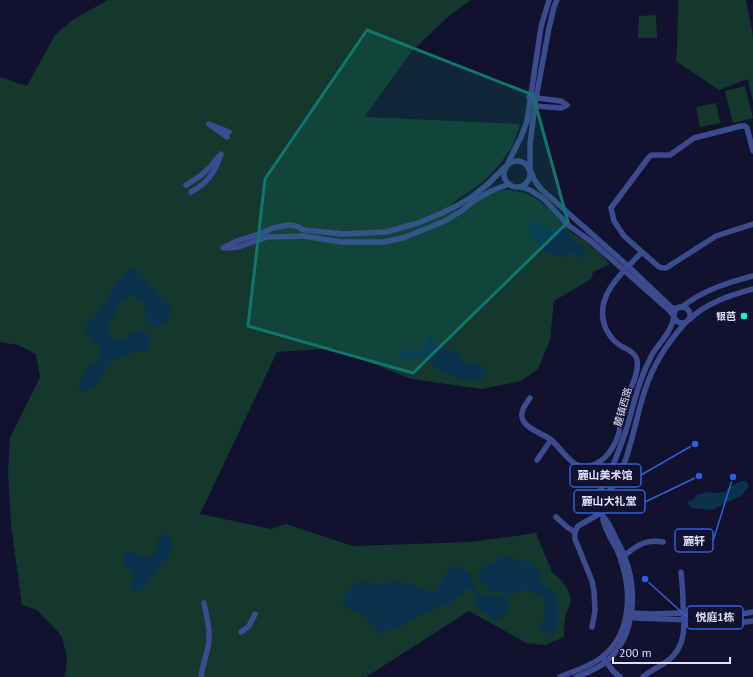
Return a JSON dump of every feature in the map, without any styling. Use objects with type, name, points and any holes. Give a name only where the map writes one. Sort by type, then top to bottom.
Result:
[{"type":"street","points":[[549,0],[541,27],[526,121],[521,137],[504,171],[505,181],[509,184],[530,190],[546,197],[672,308],[686,307],[691,315],[688,321],[682,323],[677,321],[671,312],[626,268]]},
{"type":"street","points":[[521,187],[529,180],[530,175],[530,144],[536,98],[549,28],[557,0]]},
{"type":"street","points":[[530,97],[561,101],[567,105],[561,108],[535,106]]},
{"type":"street","points":[[530,97],[535,106]]},
{"type":"street","points":[[753,151],[747,128],[745,126],[694,138],[670,155],[652,155],[648,157],[611,208],[614,221],[621,233],[659,267],[663,268],[666,268],[716,236],[753,224]]},
{"type":"street","points":[[186,185],[200,177],[208,170],[221,154],[213,174],[202,186],[191,192]]},
{"type":"street","points":[[509,184],[474,198],[418,223],[386,232],[343,234],[304,230],[296,226],[288,225],[273,228],[223,248],[238,247],[268,237],[282,236],[303,236],[341,242],[384,242],[404,238],[445,221],[460,211],[474,198],[507,165],[518,160],[528,165],[535,181],[568,225],[594,239]]},
{"type":"street","points":[[530,398],[522,410],[523,420],[527,425],[551,440],[572,462],[580,466],[587,467],[601,461],[608,453],[619,432],[620,410],[632,388],[638,367],[636,357],[632,352],[615,342],[609,334],[602,314],[603,304],[616,278],[642,252]]},
{"type":"street","points":[[674,316],[675,311],[680,307],[707,291],[753,276]]},
{"type":"street","points":[[576,677],[591,671],[604,660],[616,643],[630,615],[622,557],[605,528],[598,506],[613,486],[623,465],[629,449],[645,390],[658,359],[688,321],[698,312],[715,302],[753,289]]},
{"type":"street","name":"麓镇西路","points":[[598,506],[598,494],[606,480],[623,439],[644,372],[653,353],[672,324],[674,316]]},
{"type":"street","points":[[537,460],[551,440]]},
{"type":"street","points":[[592,627],[595,611],[594,590],[592,581],[575,539],[574,532],[578,526],[602,515]]},
{"type":"street","points":[[556,517],[574,532]]},
{"type":"street","points":[[622,557],[642,543],[656,541],[663,542]]},
{"type":"street","points":[[643,677],[666,662],[677,652],[682,642],[684,617],[681,572]]},
{"type":"street","points":[[201,677],[210,635],[204,603]]},
{"type":"street","points":[[630,615],[635,618],[728,616],[753,612]]},
{"type":"street","points":[[241,632],[249,626],[255,614]]},
{"type":"street","points":[[684,617],[722,625],[753,621]]},
{"type":"street","points":[[560,677],[604,660]]},
{"type":"street","points":[[604,660],[620,677]]},
{"type":"highlighted area","points":[[367,30],[533,95],[568,222],[413,373],[248,326],[265,179]]},
{"type":"green space","points":[[108,0],[471,0],[450,15],[412,51],[364,117],[520,124],[512,147],[497,167],[486,179],[452,203],[459,215],[478,200],[499,191],[508,190],[525,193],[541,202],[570,231],[594,246],[610,264],[593,272],[591,279],[554,301],[550,340],[538,369],[521,381],[482,389],[411,379],[335,348],[277,352],[200,514],[271,529],[286,524],[353,546],[471,542],[536,533],[552,572],[562,581],[569,592],[571,602],[566,613],[564,637],[545,645],[526,643],[469,611],[366,677],[64,677],[67,657],[62,637],[37,610],[22,605],[11,524],[8,471],[10,438],[40,377],[36,354],[18,345],[0,342],[0,77],[27,86],[55,35],[74,19]]},
{"type":"green space","points":[[678,0],[746,0],[753,36],[753,102],[748,79],[719,90],[676,61]]},
{"type":"green space","points":[[656,15],[657,38],[638,38],[639,16]]},
{"type":"green space","points":[[745,86],[753,118],[733,123],[725,91]]},
{"type":"green space","points":[[716,103],[720,123],[700,127],[696,107]]},
{"type":"water","points":[[532,221],[538,221],[543,227],[559,227],[566,231],[573,240],[581,246],[586,254],[583,260],[573,253],[565,257],[560,257],[546,253],[530,234],[528,226]]},
{"type":"water","points":[[131,268],[138,271],[156,292],[167,301],[170,306],[169,317],[160,327],[154,326],[146,318],[144,304],[138,297],[131,296],[122,299],[108,325],[109,334],[115,339],[120,340],[137,331],[142,331],[148,336],[150,341],[148,349],[121,356],[114,360],[108,365],[91,388],[82,391],[78,389],[83,376],[86,371],[97,361],[101,352],[97,344],[84,330],[85,327],[101,309],[117,283]]},
{"type":"water","points":[[430,334],[441,348],[456,352],[461,361],[464,363],[480,366],[488,370],[483,377],[464,381],[437,368],[425,359],[409,358],[404,362],[399,359],[398,352],[422,349],[427,342],[428,335]]},
{"type":"water","points":[[742,481],[746,481],[749,486],[741,496],[711,510],[692,508],[687,502],[693,500],[700,494],[708,492],[725,492],[729,487]]},
{"type":"water","points":[[162,534],[169,537],[172,542],[172,548],[169,555],[141,590],[135,592],[131,586],[134,576],[122,563],[123,556],[125,552],[132,552],[144,557],[152,555],[155,552],[159,536]]},
{"type":"water","points":[[503,556],[507,556],[522,562],[531,561],[541,573],[538,578],[540,581],[558,598],[557,627],[553,634],[545,633],[540,630],[546,610],[544,600],[537,594],[523,590],[514,594],[504,594],[497,590],[493,592],[481,583],[478,574],[480,570]]},
{"type":"water","points":[[458,566],[470,574],[472,582],[479,595],[506,598],[509,608],[505,615],[495,620],[478,608],[476,603],[476,595],[472,589],[465,590],[452,601],[441,607],[419,615],[407,624],[380,633],[375,629],[367,617],[350,610],[343,603],[348,590],[354,584],[361,582],[384,585],[399,581],[416,586],[426,591],[436,591],[450,567]]},
{"type":"place","name":"银芭","points":[[744,316]]},
{"type":"place","name":"麓山美术馆","points":[[695,444]]},
{"type":"place","name":"麓山大礼堂","points":[[699,476]]},
{"type":"place","name":"麓轩","points":[[733,477]]},
{"type":"place","name":"悦庭1栋","points":[[645,579]]}]
